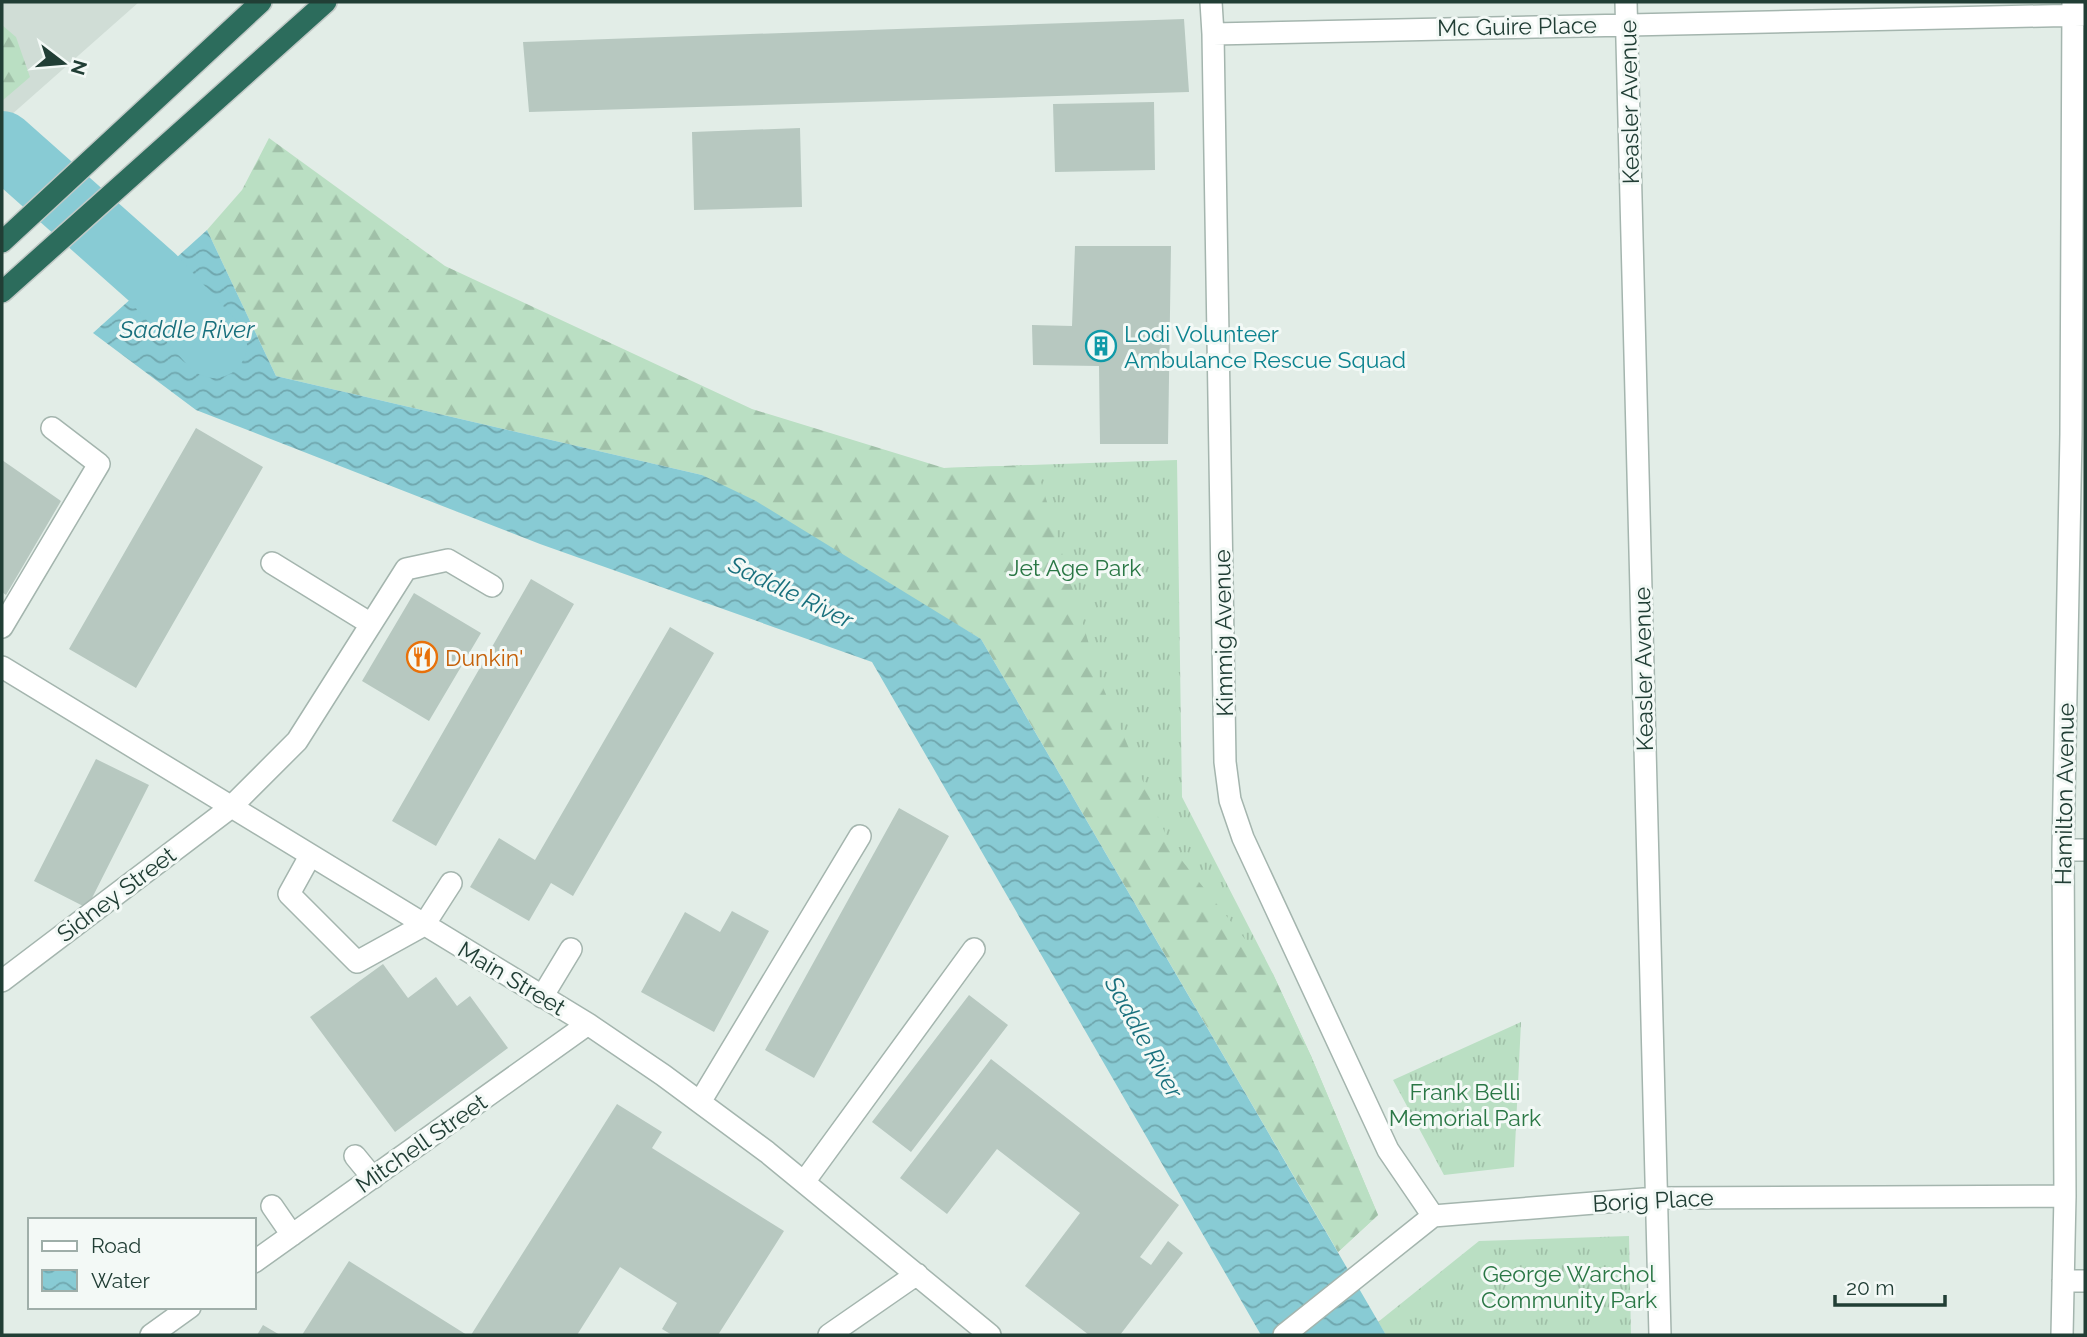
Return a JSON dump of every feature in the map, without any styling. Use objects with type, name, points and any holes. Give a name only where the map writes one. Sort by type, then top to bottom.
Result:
[{"type":"highway","points":[[2,242],[261,2]]},
{"type":"highway","points":[[2,292],[326,2]]},
{"type":"street","name":"Kimmig Avenue","points":[[1211,2],[1225,748],[1230,800],[1243,838],[1388,1150],[1433,1216]]},
{"type":"street","name":"Keasler Avenue","points":[[1626,2],[1660,1335]]},
{"type":"street","name":"Mc Guire Place","points":[[1213,34],[2077,10]]},
{"type":"street","name":"Hamilton Avenue","points":[[2062,1335],[2065,1196],[2063,850],[2078,434],[2077,10]]},
{"type":"street","points":[[2,627],[99,464],[52,428]]},
{"type":"street","name":"Sidney Street","points":[[2,981],[230,808],[297,741],[406,569],[449,560],[492,586]]},
{"type":"street","points":[[272,563],[371,624]]},
{"type":"street","name":"Main Street","points":[[2,667],[587,1024],[663,1075],[768,1152],[990,1335]]},
{"type":"street","points":[[700,1102],[860,836]]},
{"type":"street","points":[[2063,850],[2085,850]]},
{"type":"street","points":[[310,856],[289,894],[357,962],[424,925],[451,883]]},
{"type":"street","points":[[542,997],[571,949]]},
{"type":"street","points":[[804,1182],[974,949]]},
{"type":"street","name":"Mitchell Street","points":[[256,1261],[587,1024]]},
{"type":"street","points":[[355,1156],[373,1178]]},
{"type":"street","name":"Borig Place","points":[[1433,1216],[1656,1198],[2065,1196]]},
{"type":"street","points":[[272,1206],[292,1235]]},
{"type":"street","points":[[1284,1335],[1433,1216]]},
{"type":"street","points":[[829,1335],[917,1274]]},
{"type":"street","points":[[2063,1281],[2085,1281]]},
{"type":"street","points":[[151,1335],[187,1309]]},
{"type":"shaded area","points":[[2,2],[139,2],[2,123]]},
{"type":"green space","points":[[2,25],[16,37],[30,77],[2,101]]},
{"type":"green space","points":[[269,138],[445,266],[752,409],[944,468],[1036,465],[1099,678],[1171,847],[1273,974],[1378,1215],[1338,1252],[981,639],[702,475],[276,376],[207,230],[242,190]]},
{"type":"green space","name":"Jet Age Park","points":[[1177,460],[1182,797],[1273,974],[1378,1215],[1338,1252],[944,468]]},
{"type":"green space","name":"Frank Belli Memorial Park","points":[[1521,1022],[1514,1167],[1444,1175],[1393,1080]]},
{"type":"green space","name":"George Warchol Community Park","points":[[1629,1236],[1631,1335],[1386,1335],[1378,1322],[1479,1241]]},
{"type":"water","name":"Saddle River","points":[[207,230],[276,376],[702,475],[756,501],[981,639],[1386,1335],[1261,1335],[872,662],[540,544],[196,410],[93,333]]},
{"type":"building","points":[[1184,19],[1189,92],[529,112],[523,42]]},
{"type":"building","points":[[1154,102],[1155,170],[1055,172],[1053,104]]},
{"type":"building","points":[[800,128],[802,207],[694,210],[692,132]]},
{"type":"building","name":"Lodi Volunteer Ambulance Rescue Squad","points":[[1075,246],[1171,246],[1168,444],[1100,444],[1099,366],[1033,365],[1032,325],[1072,326]]},
{"type":"building","points":[[196,428],[263,467],[136,688],[69,649]]},
{"type":"building","points":[[2,460],[61,501],[6,595],[2,592]]},
{"type":"building","points":[[531,579],[574,604],[436,846],[392,821]]},
{"type":"building","name":"Dunkin'","points":[[414,593],[481,633],[429,721],[362,681]]},
{"type":"building","points":[[670,627],[714,653],[573,896],[551,883],[529,921],[470,887],[499,838],[535,860]]},
{"type":"building","points":[[96,759],[149,785],[87,908],[34,881]]},
{"type":"building","points":[[899,808],[949,836],[814,1078],[765,1050]]},
{"type":"building","points":[[732,911],[769,931],[714,1032],[641,992],[685,912],[720,932]]},
{"type":"building","points":[[383,964],[408,998],[436,977],[457,1006],[470,996],[508,1048],[395,1132],[310,1017]]},
{"type":"building","points":[[969,995],[1008,1025],[911,1152],[872,1122]]},
{"type":"building","points":[[991,1059],[1179,1205],[1140,1257],[1151,1265],[1168,1241],[1183,1253],[1120,1335],[1089,1335],[1025,1286],[1080,1213],[997,1149],[947,1214],[900,1178]]},
{"type":"building","points":[[617,1104],[662,1132],[652,1148],[784,1231],[718,1335],[672,1335],[662,1329],[677,1303],[620,1267],[577,1335],[471,1335]]},
{"type":"building","points":[[349,1261],[467,1335],[302,1335]]},
{"type":"building","points":[[263,1325],[280,1335],[257,1335]]},
{"type":"waterway","name":"Saddle River","points":[[2,144],[153,278],[214,345]]},
{"type":"place","name":"Lodi Volunteer Ambulance Rescue Squad","points":[[1101,346]]},
{"type":"place","name":"Dunkin'","points":[[422,657]]}]
